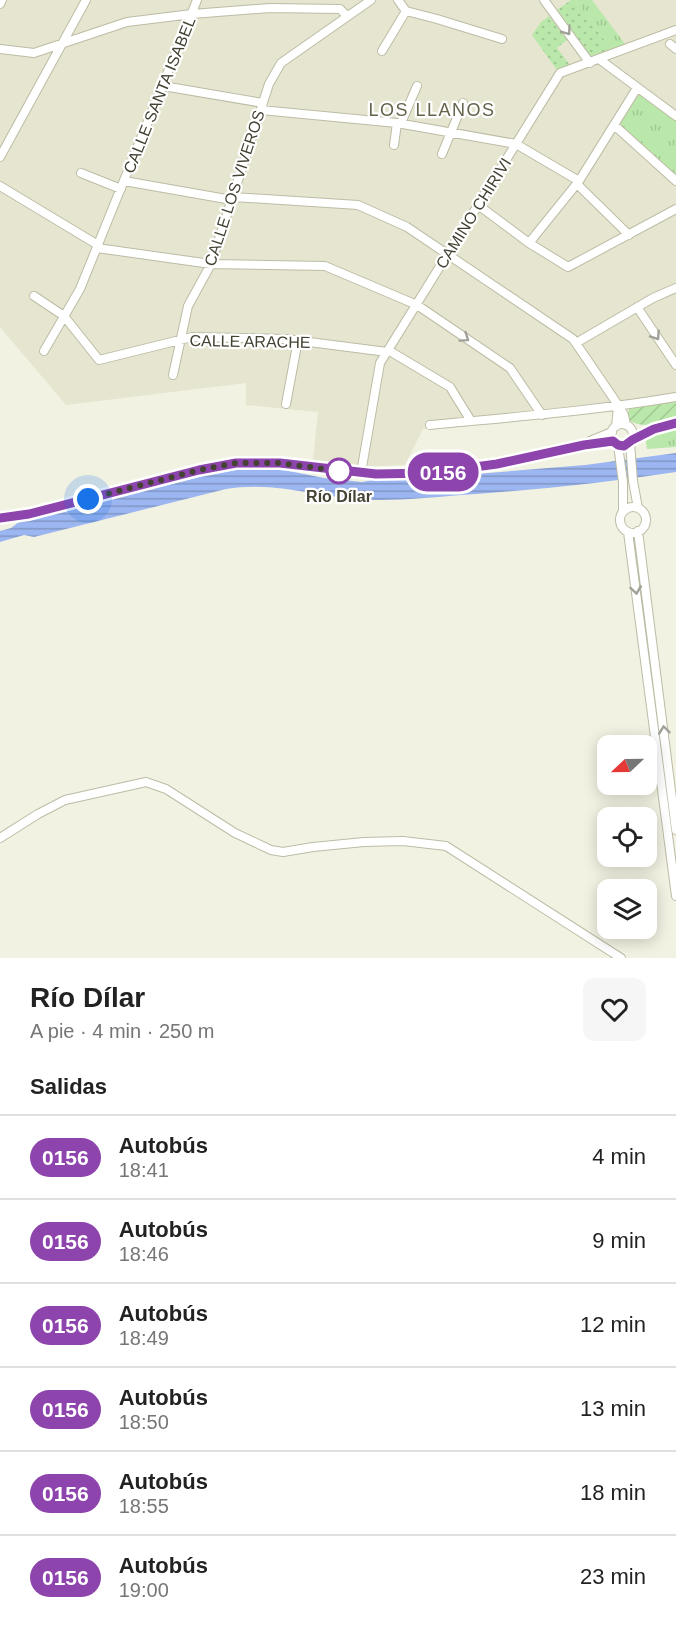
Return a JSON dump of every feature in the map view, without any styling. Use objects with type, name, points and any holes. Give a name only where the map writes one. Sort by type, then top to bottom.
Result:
[{"type":"street","points":[[0,4],[2,0]]},
{"type":"street","points":[[0,157],[86,0]]},
{"type":"street","name":"CALLE SANTA ISABEL","points":[[45,351],[80,289],[197,0]]},
{"type":"street","name":"CALLE LOS VIVEROS","points":[[173,375],[188,306],[211,264],[269,84],[281,63],[371,0]]},
{"type":"street","points":[[398,0],[406,11],[502,39]]},
{"type":"street","points":[[544,0],[590,63]]},
{"type":"street","points":[[0,49],[34,52],[127,22],[192,14],[270,8],[340,9],[347,15]]},
{"type":"street","points":[[382,51],[406,11]]},
{"type":"street","name":"CAMINO CHIRIVI","points":[[361,473],[380,363],[560,73],[676,30]]},
{"type":"street","points":[[599,59],[676,116]]},
{"type":"street","name":"CALLE LOS VIVEROS","points":[[163,86],[262,106]]},
{"type":"street","points":[[394,146],[399,123],[417,86]]},
{"type":"street","points":[[529,243],[578,182],[637,88]]},
{"type":"street","points":[[442,154],[463,103]]},
{"type":"street","points":[[262,106],[399,123],[516,144],[578,182],[629,235]]},
{"type":"street","points":[[614,125],[676,181]]},
{"type":"street","name":"CALLE SANTA ISABEL","points":[[81,173],[120,189]]},
{"type":"street","points":[[124,181],[232,199],[358,205],[407,227],[576,343],[624,415],[632,432],[630,458],[638,508]]},
{"type":"street","points":[[0,186],[98,246],[211,264],[325,266],[417,305],[510,368],[542,415]]},
{"type":"street","points":[[478,206],[529,243],[568,267],[676,209]]},
{"type":"street","points":[[576,343],[676,288]]},
{"type":"street","name":"CALLE ARACHE","points":[[34,296],[64,316],[99,360],[192,337],[297,340],[387,351],[450,387],[471,421]]},
{"type":"street","points":[[637,308],[676,365]]},
{"type":"street","points":[[286,404],[297,340]]},
{"type":"street","points":[[430,425],[618,407],[676,397]]},
{"type":"street","points":[[618,407],[614,429],[623,482],[623,511],[620,523],[628,532],[676,896]]},
{"type":"street","points":[[0,518],[29,514],[199,470],[236,463],[280,463],[361,473],[400,474],[451,471],[497,464],[584,445],[616,443],[624,446],[654,429],[676,423]]},
{"type":"street","points":[[584,445],[614,429],[628,426],[654,429]]},
{"type":"street","points":[[623,511],[630,507],[638,508],[643,512],[645,518],[643,527],[638,531],[628,532]]},
{"type":"street","points":[[638,531],[676,830]]},
{"type":"street","points":[[0,838],[65,800],[146,782],[165,789],[235,833],[271,850],[283,852],[364,842],[403,841],[446,846],[621,958]]},
{"type":"shaded area","points":[[0,0],[676,0],[676,400],[602,411],[423,429],[405,465],[353,467],[313,460],[318,412],[246,405],[246,383],[66,405],[0,327]]},
{"type":"green space","points":[[571,0],[575,0],[611,49],[591,56],[557,10]]},
{"type":"green space","points":[[575,0],[592,0],[625,44],[611,49]]},
{"type":"green space","points":[[549,16],[567,40],[557,48],[570,65],[557,70],[532,35],[541,22]]},
{"type":"green space","points":[[638,93],[676,120],[676,176],[619,123]]},
{"type":"green space","points":[[676,401],[676,419],[641,425],[630,421],[627,415],[629,409]]},
{"type":"green space","points":[[676,430],[676,447],[647,449],[645,437]]},
{"type":"water","points":[[676,453],[676,472],[596,483],[489,493],[380,500],[265,487],[226,489],[34,537],[24,535],[0,542],[0,531],[11,528],[19,522],[231,469],[274,468],[324,478],[362,482],[585,465]]},
{"type":"bus line","name":"0156","points":[[0,518],[29,514],[199,470],[236,463],[280,463],[379,474],[451,471],[497,464],[584,445],[613,441],[624,446],[654,429],[676,423]]},
{"type":"place","name":"Río Dílar","points":[[339,471]]},
{"type":"district","name":"LOS LLANOS","points":[[432,110]]},
{"type":"route","points":[[88,499],[199,470],[236,463],[280,463],[339,471]]}]
